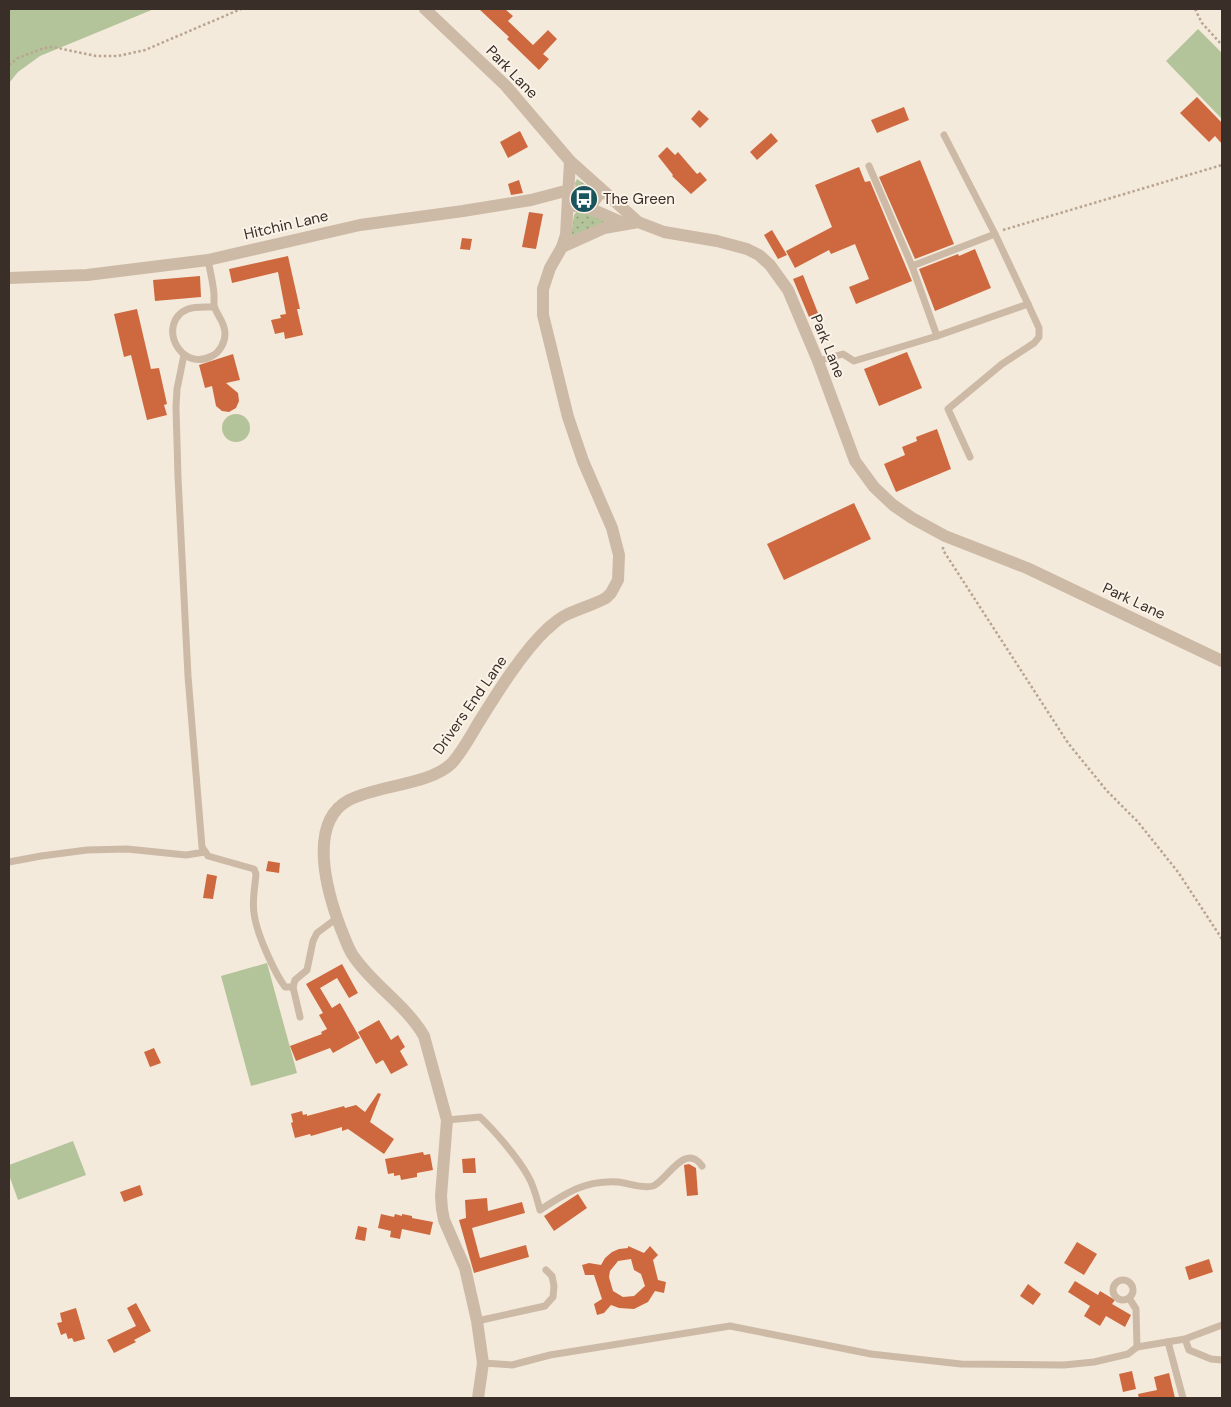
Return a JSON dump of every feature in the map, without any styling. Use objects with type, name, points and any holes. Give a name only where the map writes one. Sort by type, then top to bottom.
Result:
[{"type":"street","name":"Park Lane","points":[[426,9],[506,86],[570,161],[638,222],[664,232],[716,241],[747,249],[770,265],[788,290],[818,361],[855,461],[874,487],[893,506],[944,536],[1027,568],[1222,661]]},
{"type":"street","name":"Drivers End Lane","points":[[478,1398],[483,1364],[477,1321],[465,1268],[444,1220],[441,1196],[447,1120],[424,1036],[411,1017],[353,956],[337,918],[326,880],[324,865],[325,840],[330,821],[340,806],[363,794],[424,778],[446,768],[453,762],[502,685],[545,631],[563,616],[606,598],[618,580],[620,568],[617,544],[612,528],[583,462],[568,417],[542,315],[543,289],[550,268],[562,247],[566,235],[570,161]]},
{"type":"street","name":"Hitchin Lane","points":[[9,278],[87,275],[208,260],[360,225],[531,200],[569,190]]},
{"type":"street","points":[[589,208],[602,190]]},
{"type":"street","points":[[568,205],[589,208],[623,224]]},
{"type":"street","points":[[562,247],[590,234],[623,224],[638,222]]},
{"type":"lane","points":[[944,135],[995,234],[1039,328],[1039,337],[1034,343],[1002,364],[948,409],[970,457]]},
{"type":"lane","points":[[869,166],[912,266],[937,336]]},
{"type":"lane","points":[[912,266],[995,234]]},
{"type":"lane","points":[[208,260],[214,294],[214,307],[222,319],[225,334],[221,347],[214,355],[204,359],[191,358],[184,355],[177,348],[173,338],[173,328],[176,320],[189,309],[214,307]]},
{"type":"lane","points":[[818,361],[843,354],[854,361],[937,336],[1028,304]]},
{"type":"lane","points":[[184,355],[176,407],[178,477],[188,676],[202,847],[208,856],[254,869],[256,874],[254,907],[256,924],[278,978],[285,987],[293,987]]},
{"type":"lane","points":[[9,862],[87,850],[128,849],[186,855],[205,852]]},
{"type":"lane","points":[[300,1017],[293,987],[296,980],[307,970],[314,938],[337,918]]},
{"type":"lane","points":[[447,1120],[480,1117],[492,1128],[528,1176],[540,1210],[580,1186],[593,1183],[616,1182],[652,1186],[659,1182],[680,1161],[691,1159],[700,1162],[702,1166]]},
{"type":"lane","points":[[477,1321],[545,1306],[553,1297],[552,1276],[546,1270]]},
{"type":"lane","points":[[1130,1298],[1136,1309],[1137,1347]]},
{"type":"lane","points":[[483,1364],[512,1365],[550,1355],[730,1326],[870,1354],[961,1364],[1064,1365],[1094,1362],[1128,1354],[1137,1347],[1185,1339],[1222,1325]]},
{"type":"lane","points":[[1185,1339],[1189,1350],[1211,1359],[1222,1360]]},
{"type":"lane","points":[[1168,1342],[1183,1398]]},
{"type":"path","points":[[9,61],[44,48],[53,47],[96,56],[118,56],[145,50],[241,9]]},
{"type":"path","points":[[1195,9],[1202,23],[1222,45]]},
{"type":"path","points":[[9,65],[18,58]]},
{"type":"path","points":[[995,234],[1222,165]]},
{"type":"path","points":[[944,536],[943,550],[1068,743],[1107,791],[1138,822],[1178,872],[1222,939]]},
{"type":"green space","points":[[9,9],[154,9],[40,56],[18,72],[9,83]]},
{"type":"green space","points":[[1198,29],[1222,53],[1222,119],[1166,61]]},
{"type":"green space","points":[[577,179],[592,189],[592,193],[588,198],[580,198],[576,194],[575,183]]},
{"type":"green space","points":[[578,210],[606,221],[574,237],[571,235],[574,215]]},
{"type":"green space","points":[[236,414],[246,418],[250,428],[246,438],[236,442],[226,438],[222,428],[226,418]]},
{"type":"green space","points":[[267,963],[297,1073],[251,1086],[221,976]]},
{"type":"green space","points":[[73,1141],[86,1175],[18,1200],[9,1175],[9,1165]]},
{"type":"building","points":[[479,9],[505,9],[513,16],[508,21],[533,45],[548,30],[557,39],[543,54],[549,59],[539,70],[507,39],[509,37]]},
{"type":"building","points":[[1197,97],[1222,123],[1222,144],[1215,136],[1209,142],[1180,113]]},
{"type":"building","points":[[904,107],[909,120],[877,133],[871,120]]},
{"type":"building","points":[[699,110],[709,119],[700,128],[691,119]]},
{"type":"building","points":[[520,131],[528,147],[508,158],[500,142]]},
{"type":"building","points":[[771,133],[778,141],[757,160],[750,152]]},
{"type":"building","points":[[667,147],[675,155],[678,152],[697,174],[700,172],[707,180],[691,194],[672,176],[658,156]]},
{"type":"building","points":[[920,160],[954,244],[915,259],[879,177]]},
{"type":"building","points":[[859,167],[865,182],[870,181],[912,281],[856,304],[849,287],[869,279],[855,244],[831,254],[829,250],[795,268],[786,251],[832,227],[815,185]]},
{"type":"building","points":[[519,180],[523,193],[511,195],[508,184]]},
{"type":"building","points":[[529,212],[543,214],[536,249],[522,247]]},
{"type":"building","points":[[772,230],[787,255],[778,259],[764,235]]},
{"type":"building","points":[[462,238],[472,239],[470,250],[460,249]]},
{"type":"building","points":[[975,249],[991,288],[935,311],[919,269]]},
{"type":"building","points":[[288,256],[300,309],[297,309],[303,335],[285,339],[284,332],[275,334],[271,320],[281,318],[280,315],[286,314],[278,272],[232,283],[229,269]]},
{"type":"building","points":[[803,275],[818,313],[809,317],[793,279]]},
{"type":"building","points":[[200,276],[201,297],[155,301],[153,280]]},
{"type":"building","points":[[137,309],[151,369],[159,368],[167,404],[164,405],[167,415],[147,420],[131,355],[124,357],[114,314]]},
{"type":"building","points":[[907,352],[922,388],[879,406],[864,369]]},
{"type":"building","points":[[233,354],[240,380],[226,383],[238,393],[239,401],[236,408],[229,412],[222,411],[216,406],[212,386],[205,388],[199,365]]},
{"type":"building","points":[[937,429],[951,469],[896,492],[884,464],[905,455],[902,447],[917,441],[916,437]]},
{"type":"building","points":[[854,503],[871,539],[784,580],[767,544]]},
{"type":"building","points":[[268,861],[280,863],[279,873],[266,871]]},
{"type":"building","points":[[207,874],[217,876],[213,899],[203,898]]},
{"type":"building","points":[[342,964],[358,993],[349,998],[337,978],[320,988],[332,1008],[340,1003],[360,1038],[333,1053],[330,1048],[296,1061],[290,1046],[322,1034],[321,1032],[327,1029],[319,1015],[323,1013],[306,984]]},
{"type":"building","points":[[379,1020],[391,1040],[398,1035],[405,1047],[400,1051],[408,1065],[391,1074],[383,1060],[376,1064],[358,1032]]},
{"type":"building","points":[[154,1048],[161,1063],[150,1067],[144,1052]]},
{"type":"building","points":[[378,1093],[381,1094],[370,1122],[394,1139],[384,1154],[348,1129],[342,1131],[342,1127],[311,1136],[310,1134],[295,1138],[291,1114],[302,1111],[303,1115],[307,1114],[307,1116],[344,1106],[345,1108],[356,1105],[365,1112]]},
{"type":"building","points":[[423,1152],[424,1155],[430,1154],[433,1170],[417,1173],[417,1177],[401,1180],[400,1175],[388,1174],[385,1159]]},
{"type":"building","points":[[475,1158],[476,1173],[463,1173],[462,1159]]},
{"type":"building","points":[[689,1164],[696,1168],[698,1195],[687,1196],[684,1165]]},
{"type":"building","points":[[140,1185],[143,1195],[124,1202],[120,1192]]},
{"type":"building","points":[[578,1194],[587,1208],[554,1231],[544,1216]]},
{"type":"building","points":[[487,1198],[488,1211],[522,1202],[525,1213],[472,1228],[480,1258],[526,1245],[529,1257],[474,1273],[459,1220],[466,1218],[465,1200]]},
{"type":"building","points":[[381,1214],[394,1217],[395,1214],[402,1216],[402,1214],[433,1222],[430,1235],[402,1229],[400,1239],[390,1237],[391,1231],[378,1228]]},
{"type":"building","points":[[358,1226],[367,1228],[365,1241],[355,1239]]},
{"type":"building","points":[[1077,1242],[1097,1254],[1084,1275],[1064,1263]]},
{"type":"building","points":[[628,1246],[644,1253],[650,1246],[658,1255],[653,1260],[658,1280],[666,1282],[664,1293],[655,1291],[648,1302],[634,1309],[619,1308],[611,1305],[604,1313],[597,1315],[594,1304],[602,1299],[594,1275],[585,1275],[582,1265],[589,1263],[601,1265],[612,1252],[628,1248]],"holes":[[[631,1259],[634,1270],[641,1274],[645,1286],[634,1296],[623,1297],[613,1291],[609,1277],[610,1271],[618,1261]]]},
{"type":"building","points":[[1209,1259],[1213,1272],[1189,1280],[1185,1267]]},
{"type":"building","points":[[1075,1281],[1098,1295],[1100,1291],[1115,1300],[1112,1304],[1131,1315],[1125,1327],[1106,1316],[1100,1326],[1084,1316],[1090,1306],[1068,1292]]},
{"type":"building","points":[[1028,1284],[1041,1294],[1033,1305],[1020,1296]]},
{"type":"building","points":[[136,1303],[151,1331],[134,1340],[136,1342],[114,1353],[107,1340],[136,1326],[127,1308]]},
{"type":"building","points":[[76,1308],[85,1339],[74,1342],[72,1338],[68,1339],[66,1333],[61,1335],[57,1323],[62,1322],[60,1313]]},
{"type":"building","points":[[1132,1371],[1136,1389],[1123,1392],[1119,1374]]},
{"type":"building","points":[[1169,1373],[1175,1398],[1139,1398],[1138,1394],[1157,1390],[1154,1377]]},
{"type":"place","name":"The Green","points":[[584,199]]}]
